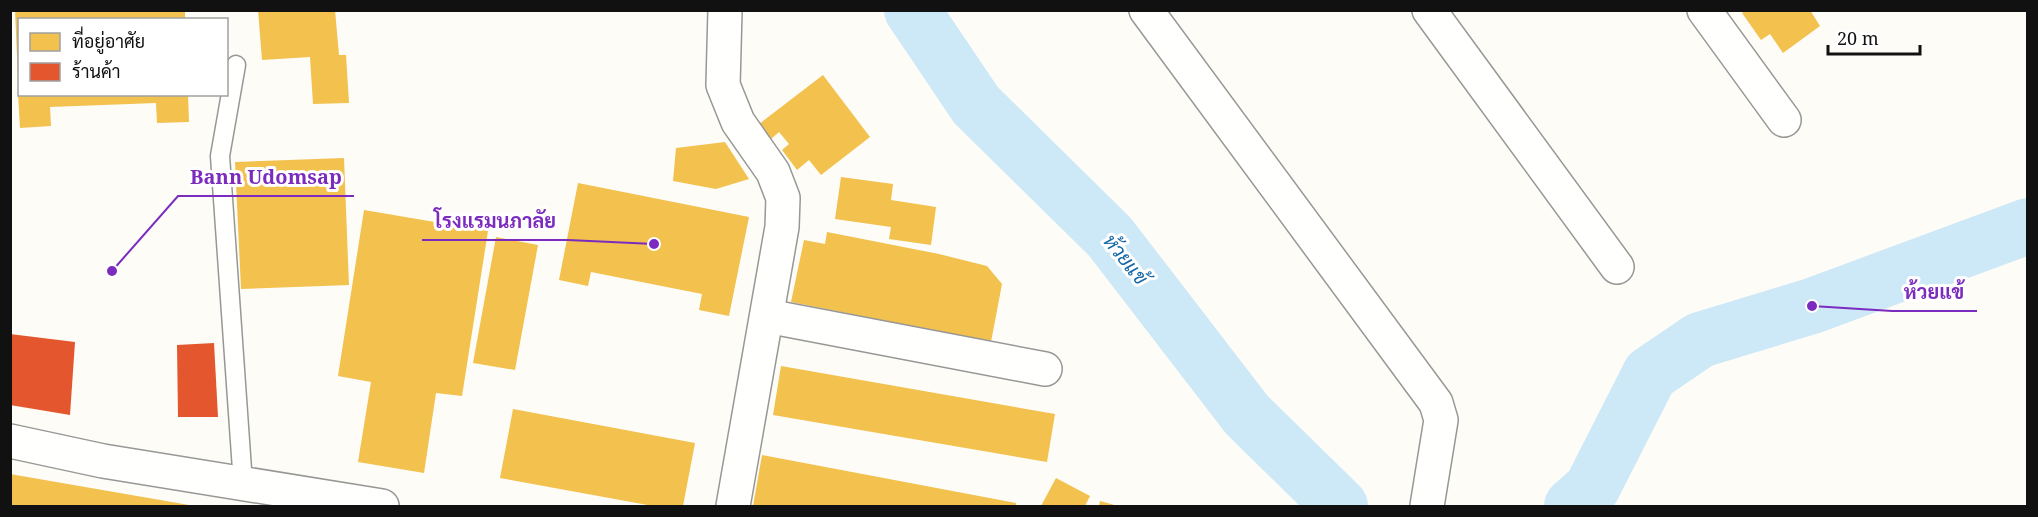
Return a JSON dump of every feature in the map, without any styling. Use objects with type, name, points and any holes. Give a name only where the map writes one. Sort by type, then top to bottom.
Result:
[{"type":"street","points":[[725,10],[723,85],[738,122],[773,172],[783,198],[782,227],[768,316],[733,507]]},
{"type":"street","points":[[1146,10],[1436,403],[1441,420],[1428,507]]},
{"type":"street","points":[[1429,10],[1617,267]]},
{"type":"street","points":[[1704,10],[1784,120]]},
{"type":"street","points":[[768,316],[1045,369]]},
{"type":"street","points":[[10,441],[103,461],[243,484],[274,498],[382,507]]},
{"type":"lane","points":[[236,65],[220,156],[243,484]]},
{"type":"building: ที่อยู่อาศัย","points":[[15,10],[185,10],[185,18],[18,18],[18,80]]},
{"type":"building: ที่อยู่อาศัย","points":[[258,10],[335,10],[339,55],[346,55],[349,103],[313,104],[310,57],[262,60]]},
{"type":"building: ที่อยู่อาศัย","points":[[1746,10],[1810,10],[1820,26],[1783,53],[1770,34],[1761,40],[1742,13]]},
{"type":"building: ที่อยู่อาศัย","points":[[823,75],[870,137],[821,175],[809,160],[797,170],[782,150],[789,144],[779,132],[771,139],[759,124]]},
{"type":"building: ที่อยู่อาศัย","points":[[18,96],[188,96],[189,122],[157,123],[156,103],[50,107],[51,126],[20,128]]},
{"type":"building: ที่อยู่อาศัย","points":[[725,142],[749,179],[716,189],[673,181],[676,148]]},
{"type":"building: ที่อยู่อาศัย","points":[[344,158],[349,285],[241,289],[235,162]]},
{"type":"building: ที่อยู่อาศัย","points":[[841,177],[893,184],[891,200],[936,207],[931,245],[889,239],[891,227],[835,219]]},
{"type":"building: ที่อยู่อาศัย","points":[[578,183],[749,217],[729,316],[699,310],[702,294],[591,272],[588,286],[559,280]]},
{"type":"building: ที่อยู่อาศัย","points":[[364,210],[488,231],[462,396],[436,393],[424,473],[358,462],[371,382],[338,376]]},
{"type":"building: ที่อยู่อาศัย","points":[[827,232],[987,266],[1002,284],[991,342],[791,302],[804,240],[825,244]]},
{"type":"building: ที่อยู่อาศัย","points":[[496,237],[538,245],[515,370],[473,363]]},
{"type":"building: ที่อยู่อาศัย","points":[[781,366],[1055,414],[1047,462],[773,415]]},
{"type":"building: ที่อยู่อาศัย","points":[[513,409],[695,443],[683,506],[653,506],[500,478]]},
{"type":"building: ที่อยู่อาศัย","points":[[762,455],[1016,503],[1016,506],[753,506]]},
{"type":"building: ที่อยู่อาศัย","points":[[10,474],[189,505],[189,506],[10,506]]},
{"type":"building: ที่อยู่อาศัย","points":[[1056,478],[1090,496],[1085,506],[1041,506]]},
{"type":"building: ที่อยู่อาศัย","points":[[1100,501],[1118,506],[1099,506]]},
{"type":"building: ร้านค้า","points":[[10,334],[75,342],[70,415],[10,405]]},
{"type":"building: ร้านค้า","points":[[214,343],[218,417],[178,417],[177,345]]},
{"type":"waterway","name":"ห้วยแข้","points":[[912,10],[976,105],[1110,237],[1247,415],[1340,506]]},
{"type":"waterway","name":"ห้วยแข้","points":[[1572,506],[1592,488],[1650,374],[1700,340],[1812,306],[2028,226]]},
{"type":"place","name":"โรงแรมนภาลัย","points":[[654,244]]},
{"type":"place","name":"Bann Udomsap","points":[[112,271]]},
{"type":"place","name":"ห้วยแข้","points":[[1812,306]]}]
